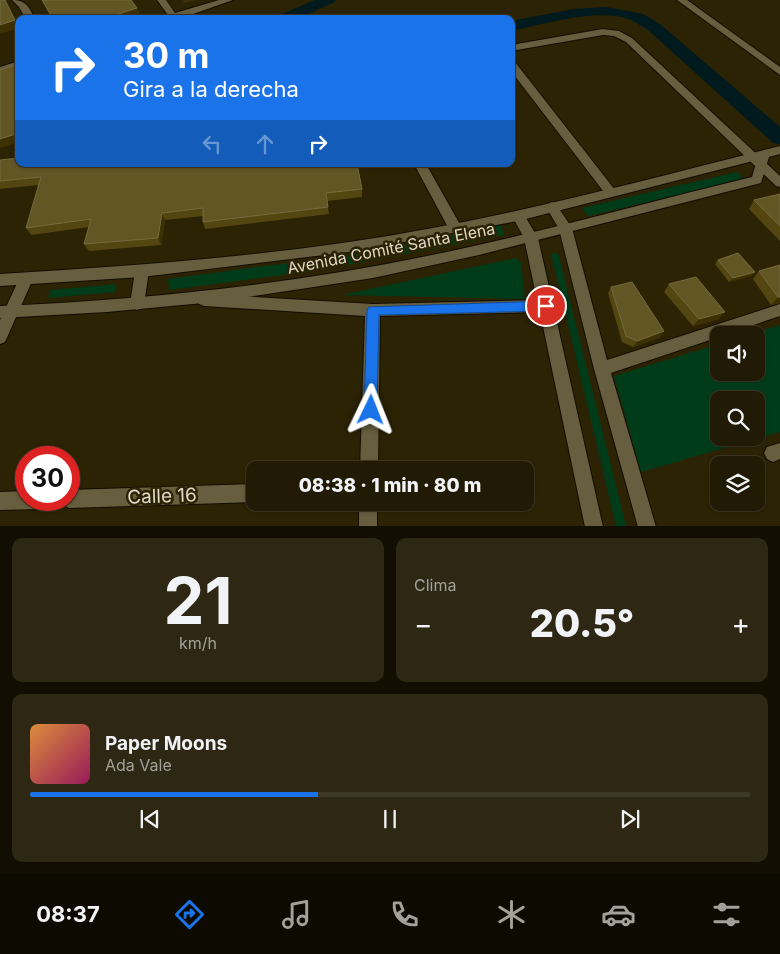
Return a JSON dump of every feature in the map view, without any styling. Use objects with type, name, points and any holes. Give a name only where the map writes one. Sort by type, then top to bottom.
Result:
[{"type":"street","points":[[16,0],[23,5],[29,15]]},
{"type":"street","points":[[160,0],[169,15]]},
{"type":"street","points":[[181,15],[229,0]]},
{"type":"street","points":[[681,0],[780,72]]},
{"type":"street","points":[[515,47],[603,32],[616,33],[629,40],[759,159],[780,183]]},
{"type":"street","points":[[0,70],[15,65]]},
{"type":"street","points":[[515,69],[611,194]]},
{"type":"street","points":[[0,280],[142,271],[350,247],[518,216],[759,159],[780,150]]},
{"type":"street","name":"Avenida Comité Santa Elena","points":[[6,312],[192,299],[315,282],[426,262],[531,238],[757,180],[759,159]]},
{"type":"street","points":[[422,167],[455,228]]},
{"type":"street","points":[[552,207],[565,228],[602,369],[647,526]]},
{"type":"street","points":[[518,216],[531,238],[594,526]]},
{"type":"street","points":[[137,304],[142,271]]},
{"type":"street","points":[[0,337],[6,312],[26,279]]},
{"type":"street","points":[[192,299],[373,310],[546,306]]},
{"type":"street","points":[[369,461],[373,310]]},
{"type":"street","points":[[602,369],[780,310]]},
{"type":"street","name":"Calle 16","points":[[80,499],[246,493]]},
{"type":"street","points":[[0,501],[15,501]]},
{"type":"street","points":[[368,511],[368,526]]},
{"type":"green space","points":[[737,172],[744,179],[588,216],[582,208]]},
{"type":"green space","points":[[501,225],[504,235],[327,269],[169,290],[168,279],[357,254]]},
{"type":"green space","points":[[551,253],[558,253],[626,526],[616,526]]},
{"type":"green space","points":[[516,258],[521,263],[525,299],[342,295]]},
{"type":"green space","points":[[116,284],[115,292],[48,298],[51,290]]},
{"type":"green space","points":[[780,325],[780,432],[765,436],[765,391],[710,391],[710,446],[731,446],[641,472],[614,376],[710,347],[710,381],[765,381],[765,330]]},
{"type":"building","points":[[0,0],[5,0],[15,20],[0,25]]},
{"type":"building","points":[[42,0],[131,0],[137,8],[115,15],[51,15]]},
{"type":"building","points":[[15,65],[15,134],[0,139],[0,70]]},
{"type":"building","points":[[15,158],[15,167],[358,167],[362,189],[326,193],[328,207],[203,222],[203,208],[162,213],[158,238],[84,244],[91,219],[26,228],[41,177],[0,181],[0,160]]},
{"type":"building","points":[[780,194],[780,226],[754,200]]},
{"type":"building","points":[[738,253],[755,272],[733,278],[718,260]]},
{"type":"building","points":[[780,265],[780,297],[778,297],[759,271]]},
{"type":"building","points":[[696,277],[725,312],[699,319],[669,284]]},
{"type":"building","points":[[632,282],[664,331],[637,341],[626,336],[611,287]]},
{"type":"waterway","points":[[292,15],[328,0]]},
{"type":"waterway","points":[[515,25],[558,16],[591,12],[623,13],[637,17],[654,27],[780,138]]},
{"type":"route","points":[[371,410],[373,310],[546,306]]}]
